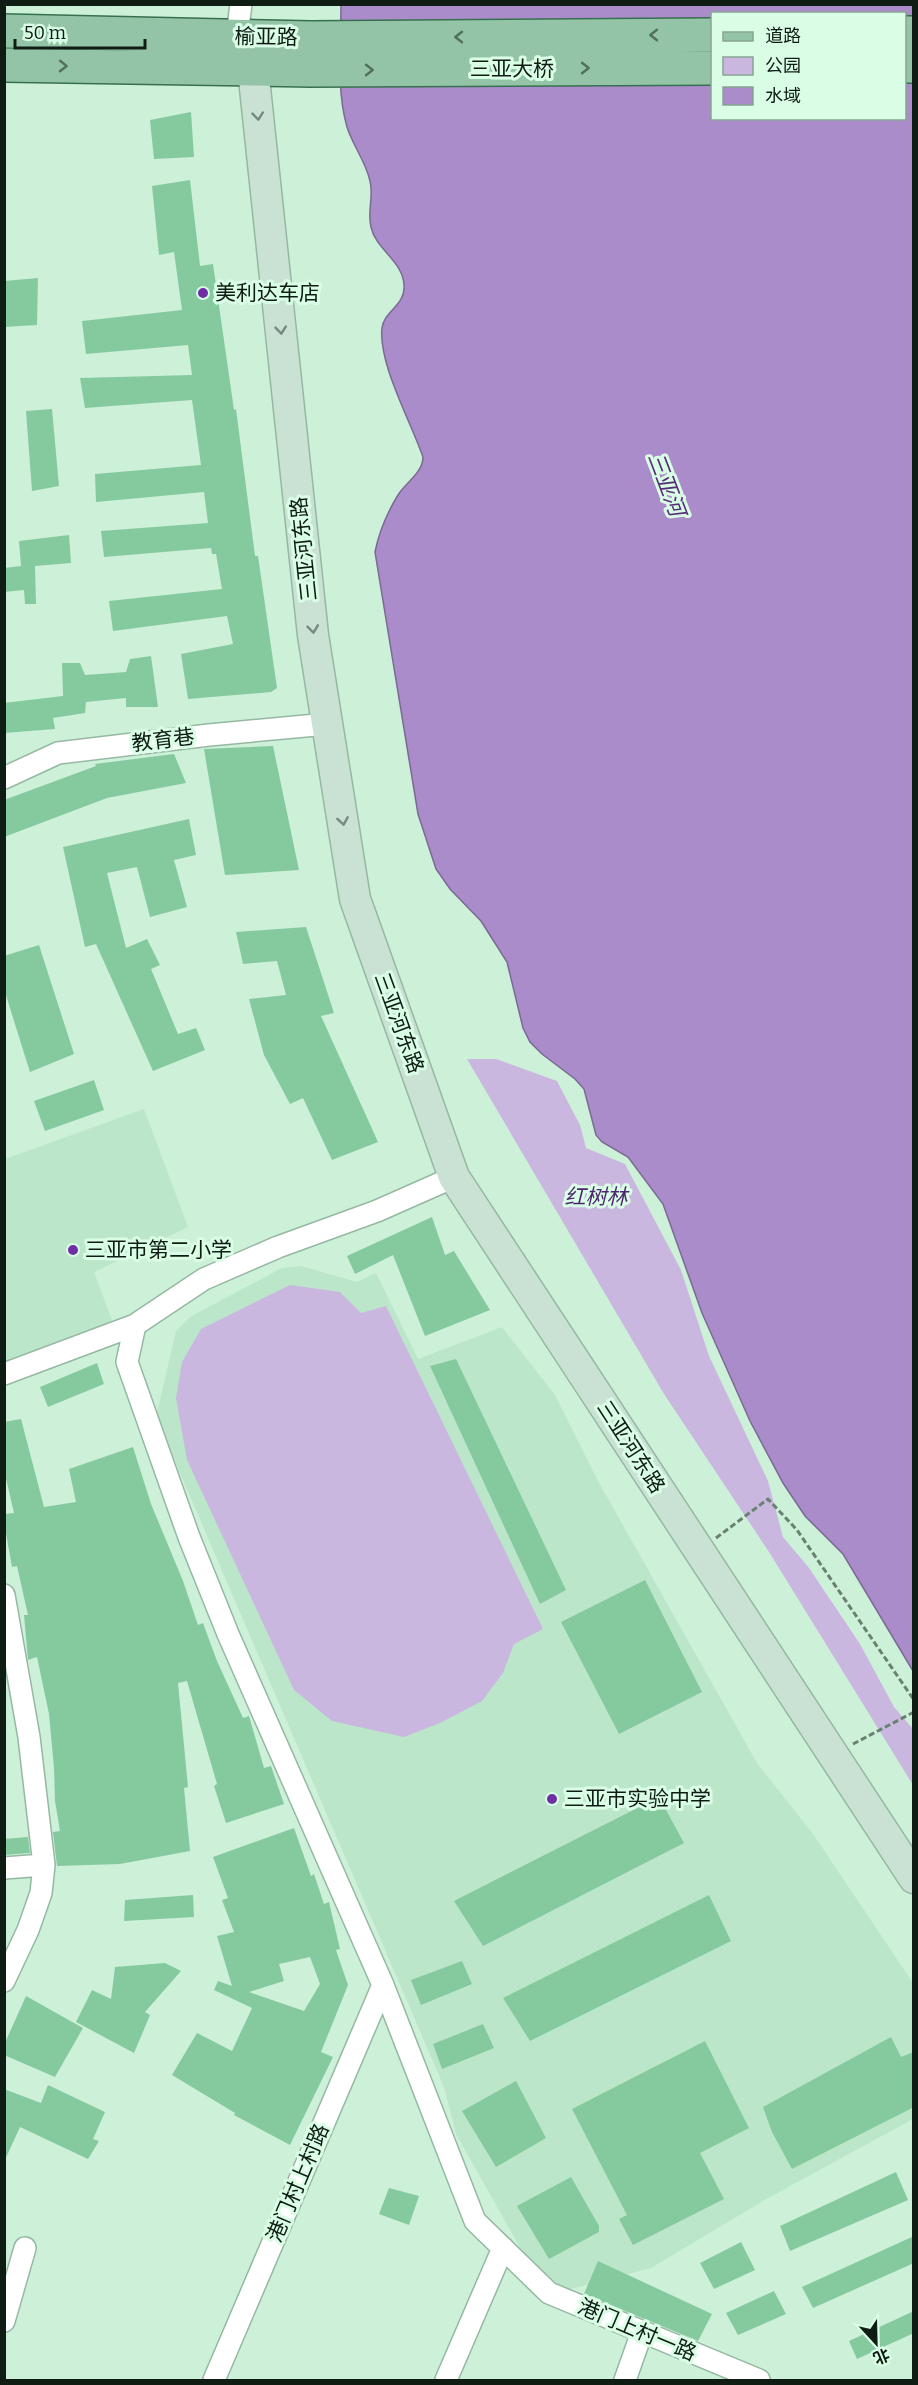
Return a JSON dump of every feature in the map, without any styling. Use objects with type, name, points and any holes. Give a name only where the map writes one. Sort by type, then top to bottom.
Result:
[{"type":"main road","name":"榆亚路","points":[[4,31],[311,38]]},
{"type":"main road","name":"三亚大桥","points":[[311,38],[711,34]]},
{"type":"main road","name":"榆亚路","points":[[4,65],[310,70]]},
{"type":"main road","name":"三亚大桥","points":[[310,70],[711,68]]},
{"type":"street","points":[[240,4],[245,36]]},
{"type":"street","name":"三亚河东路","points":[[245,36],[253,69],[313,635],[355,899],[454,1177],[914,1878]]},
{"type":"street","name":"教育巷","points":[[4,778],[57,753],[327,724]]},
{"type":"street","points":[[4,1374],[135,1325],[204,1279],[377,1211],[454,1177]]},
{"type":"street","points":[[135,1325],[127,1362],[189,1537],[228,1634],[383,1985],[475,2221],[503,2248],[446,2380]]},
{"type":"street","points":[[4,1595],[29,1737],[44,1865],[41,1893],[28,1930],[4,1981]]},
{"type":"street","points":[[4,1868],[44,1865]]},
{"type":"street","name":"港门村上村路","points":[[214,2380],[383,1985]]},
{"type":"street","points":[[4,2321],[25,2248]]},
{"type":"street","name":"港门上村一路","points":[[503,2248],[549,2293],[759,2380]]},
{"type":"street","points":[[625,2380],[642,2332]]},
{"type":"path","points":[[699,1551],[768,1499],[797,1530],[914,1700]]},
{"type":"path","points":[[832,1754],[914,1712]]},
{"type":"shaded area","name":"三亚市第二小学","points":[[144,1109],[188,1227],[94,1272],[113,1323],[5,1363],[5,1159]]},
{"type":"shaded area","name":"三亚市实验中学","points":[[301,1266],[357,1282],[376,1273],[418,1359],[502,1327],[555,1395],[598,1481],[757,1763],[813,1834],[913,1983],[913,2119],[768,2198],[651,2268],[563,2291],[526,2258],[456,2134],[444,2087],[156,1417],[176,1331],[190,1317],[282,1268]]},
{"type":"green space","name":"红树林","points":[[467,1059],[496,1059],[557,1081],[580,1125],[586,1148],[625,1164],[681,1270],[709,1356],[768,1481],[783,1537],[809,1568],[860,1644],[894,1707],[913,1729],[913,1785],[769,1552],[664,1394]]},
{"type":"green space","points":[[290,1285],[340,1292],[361,1313],[386,1306],[543,1629],[514,1644],[503,1673],[482,1701],[440,1723],[404,1737],[332,1721],[294,1690],[187,1460],[176,1398],[182,1362],[201,1329]]},
{"type":"water","name":"三亚河","points":[[341,5],[913,5],[913,1671],[843,1554],[805,1516],[783,1483],[750,1421],[702,1313],[663,1204],[628,1157],[602,1142],[596,1135],[584,1089],[530,1042],[523,1028],[507,962],[481,921],[450,889],[436,869],[418,814],[375,552],[390,509],[420,468],[423,457],[396,392],[382,342],[384,322],[402,298],[404,285],[399,269],[378,242],[371,227],[370,181],[366,167],[347,127],[341,97]]},
{"type":"building","points":[[191,112],[194,157],[154,159],[150,120]]},
{"type":"building","points":[[190,180],[200,266],[213,264],[234,410],[236,409],[255,556],[258,556],[277,688],[271,692],[188,699],[181,654],[233,644],[227,616],[113,631],[109,601],[222,589],[216,554],[212,554],[211,548],[104,557],[101,531],[208,523],[204,492],[96,502],[95,474],[201,465],[192,400],[85,408],[80,378],[192,375],[188,345],[86,354],[82,321],[182,310],[174,252],[159,255],[152,186]]},
{"type":"building","points":[[38,278],[37,325],[4,327],[4,281]]},
{"type":"building","points":[[52,409],[59,486],[32,491],[26,411]]},
{"type":"building","points":[[69,535],[71,563],[35,566],[36,604],[25,604],[24,590],[4,592],[4,568],[21,566],[19,541]]},
{"type":"building","points":[[151,656],[158,707],[126,707],[126,698],[86,702],[85,713],[53,718],[55,729],[4,733],[4,703],[63,696],[62,663],[80,663],[85,675],[126,672],[130,659]]},
{"type":"building","points":[[273,746],[299,870],[225,875],[204,749]]},
{"type":"building","points":[[174,754],[186,783],[107,798],[4,837],[4,800],[96,766],[95,764]]},
{"type":"building","points":[[189,819],[196,855],[174,860],[187,907],[150,917],[137,867],[107,873],[126,948],[147,939],[160,965],[151,969],[178,1034],[196,1028],[205,1050],[153,1071],[96,944],[85,947],[63,847]]},
{"type":"building","points":[[306,927],[334,1013],[321,1016],[378,1142],[332,1160],[303,1098],[290,1104],[264,1055],[249,999],[286,995],[277,961],[243,964],[236,932]]},
{"type":"building","points":[[39,945],[74,1054],[30,1072],[4,989],[4,956]]},
{"type":"building","points":[[94,1080],[104,1110],[45,1131],[34,1101]]},
{"type":"building","points":[[432,1217],[445,1255],[454,1251],[490,1310],[425,1336],[393,1255],[355,1274],[347,1256]]},
{"type":"building","points":[[456,1359],[566,1590],[540,1604],[430,1366]]},
{"type":"building","points":[[97,1363],[104,1384],[48,1407],[40,1387]]},
{"type":"building","points":[[21,1419],[44,1507],[76,1502],[69,1469],[133,1447],[151,1504],[183,1581],[198,1625],[203,1623],[217,1661],[243,1718],[249,1716],[264,1768],[271,1766],[284,1804],[226,1823],[187,1681],[178,1683],[188,1787],[184,1788],[190,1851],[120,1864],[57,1866],[53,1832],[60,1831],[55,1801],[49,1714],[37,1657],[28,1660],[24,1615],[28,1615],[17,1566],[12,1567],[4,1522],[4,1514],[14,1513],[4,1470],[4,1422]]},
{"type":"building","points":[[645,1580],[702,1692],[619,1734],[561,1622]]},
{"type":"building","points":[[659,1797],[684,1843],[483,1946],[454,1901]]},
{"type":"building","points":[[294,1828],[311,1876],[314,1874],[324,1904],[329,1902],[340,1949],[336,1950],[348,1985],[321,2052],[333,2057],[290,2145],[234,2115],[235,2113],[172,2075],[197,2033],[232,2051],[252,2008],[214,1990],[218,1981],[232,1986],[217,1936],[234,1932],[222,1900],[228,1898],[213,1857]],"holes":[[[310,1957],[320,1984],[304,2011],[249,1992],[284,1981],[279,1964]]]},
{"type":"building","points":[[28,1837],[30,1853],[4,1855],[4,1839]]},
{"type":"building","points":[[193,1895],[194,1917],[124,1921],[125,1900]]},
{"type":"building","points":[[709,1895],[731,1941],[530,2041],[503,1998]]},
{"type":"building","points":[[462,1961],[472,1984],[421,2005],[411,1980]]},
{"type":"building","points":[[165,1963],[181,1971],[145,2012],[150,2015],[134,2053],[76,2022],[92,1990],[111,1999],[115,1967]]},
{"type":"building","points":[[26,1996],[83,2028],[55,2077],[4,2055],[4,2045]]},
{"type":"building","points":[[483,2024],[494,2048],[442,2069],[433,2044]]},
{"type":"building","points":[[891,2037],[901,2057],[914,2052],[914,2107],[792,2169],[772,2132],[763,2107]]},
{"type":"building","points":[[705,2041],[749,2128],[700,2153],[724,2199],[633,2245],[619,2219],[627,2215],[572,2109]]},
{"type":"building","points":[[516,2081],[546,2138],[496,2167],[462,2111]]},
{"type":"building","points":[[48,2085],[105,2112],[93,2139],[99,2141],[88,2159],[20,2127],[4,2162],[4,2089],[41,2103]]},
{"type":"building","points":[[896,2172],[908,2200],[790,2251],[780,2226]]},
{"type":"building","points":[[571,2177],[599,2226],[599,2232],[549,2259],[517,2206]]},
{"type":"building","points":[[389,2188],[419,2196],[409,2225],[379,2214]]},
{"type":"building","points":[[914,2236],[914,2263],[813,2308],[802,2287]]},
{"type":"building","points":[[741,2242],[755,2270],[714,2289],[700,2263]]},
{"type":"building","points":[[598,2261],[712,2314],[698,2341],[584,2294]]},
{"type":"building","points":[[774,2291],[786,2314],[738,2335],[726,2313]]},
{"type":"building","points":[[914,2311],[914,2333],[857,2359],[849,2341]]},
{"type":"place","name":"美利达车店","points":[[203,293]]},
{"type":"place","name":"三亚市第二小学","points":[[73,1250]]},
{"type":"place","name":"三亚市实验中学","points":[[552,1799]]}]
